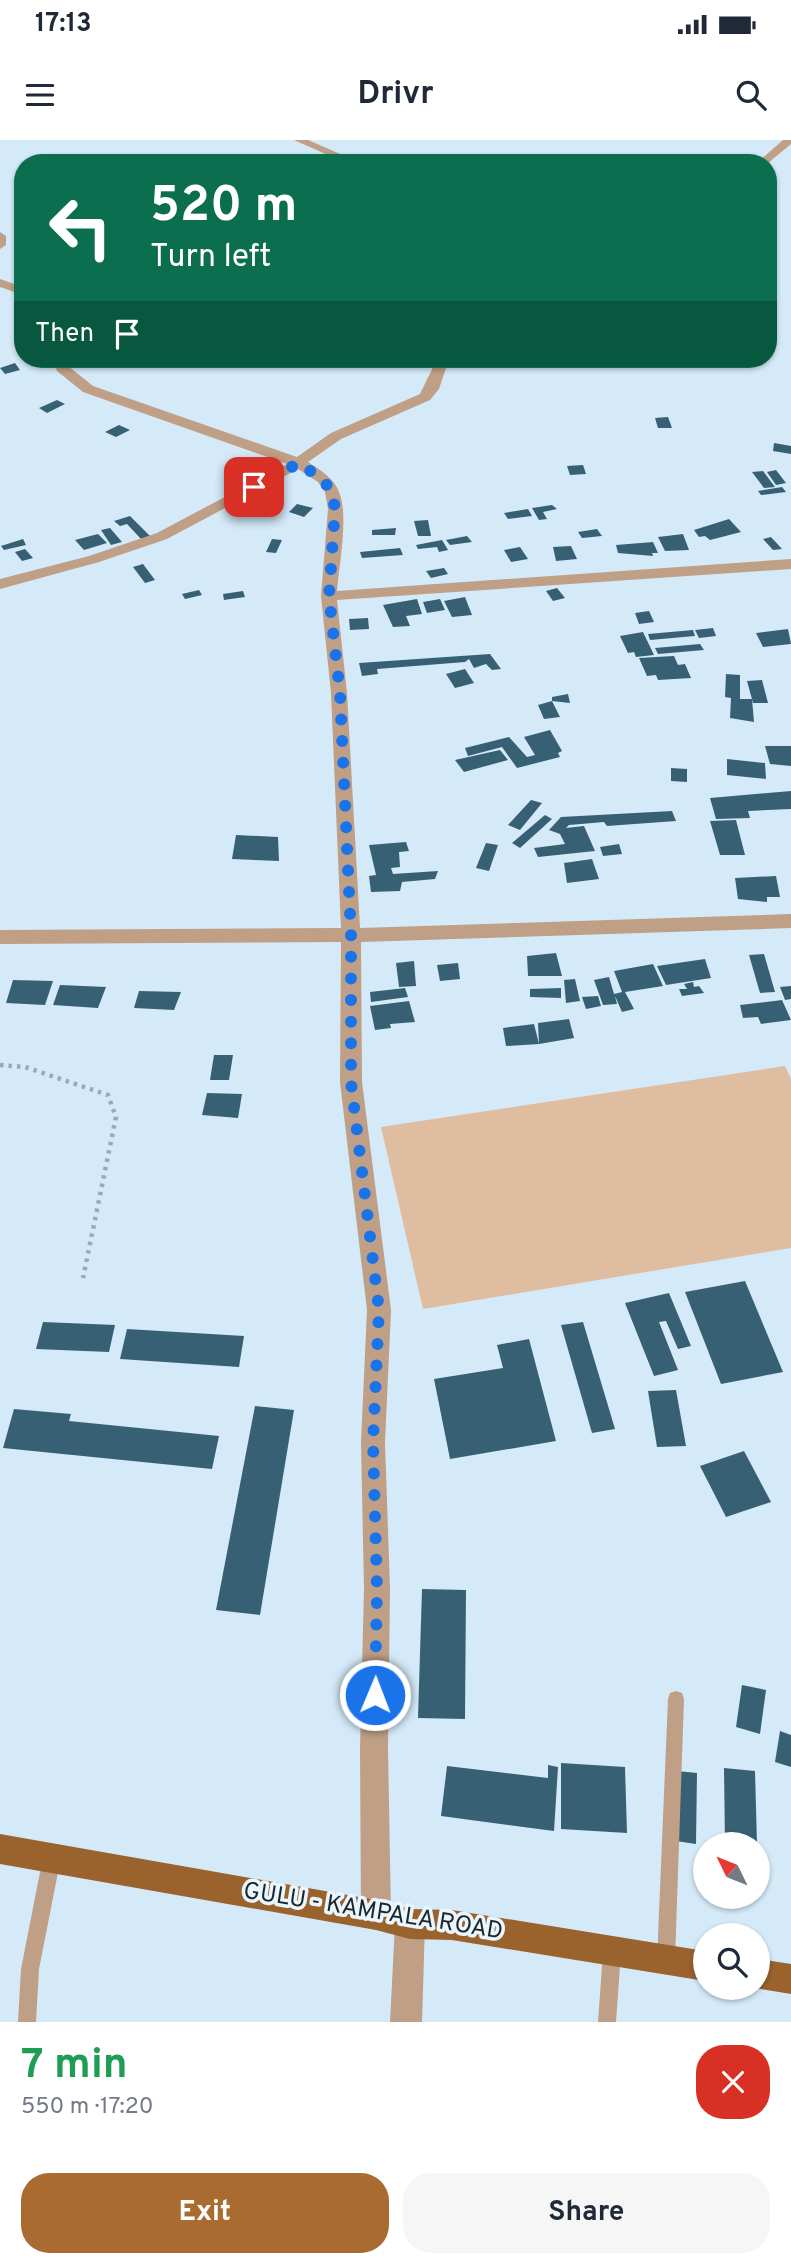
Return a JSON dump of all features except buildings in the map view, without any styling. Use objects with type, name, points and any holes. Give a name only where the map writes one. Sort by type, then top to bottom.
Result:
[{"type":"main road","name":"GULU - KAMPALA ROAD","points":[[0,1849],[376,1915],[410,1924],[452,1925],[693,1964]]},
{"type":"main road","points":[[770,1976],[791,1979]]},
{"type":"street","points":[[299,140],[334,154]]},
{"type":"street","points":[[773,154],[789,140]]},
{"type":"street","points":[[0,236],[0,245]]},
{"type":"street","points":[[62,368],[71,377],[112,400],[299,463],[323,480],[332,492],[335,509],[329,596],[340,693],[351,935],[351,1082],[379,1310],[373,1442],[377,1589],[374,1748],[376,1915]]},
{"type":"street","points":[[0,584],[140,545],[186,524],[299,463],[315,448],[336,436],[425,397],[432,389],[440,368]]},
{"type":"street","points":[[329,596],[791,564]]},
{"type":"street","points":[[0,937],[351,935],[791,921]]},
{"type":"street","points":[[406,2022],[410,1924]]},
{"type":"lane","points":[[666,1960],[676,1699]]},
{"type":"lane","points":[[27,2022],[30,1969],[52,1856]]},
{"type":"lane","points":[[607,2022],[612,1952]]},
{"type":"path","points":[[0,1065],[25,1067],[108,1095],[116,1117],[83,1278]]},
{"type":"shaded area","points":[[785,1066],[791,1079],[791,1248],[423,1309],[381,1127]]},
{"type":"route","points":[[254,487],[299,463],[323,480],[332,492],[335,509],[329,596],[340,693],[351,935],[351,1082],[376,1262],[379,1310],[379,1361],[373,1442],[377,1589],[375,1695]]}]
